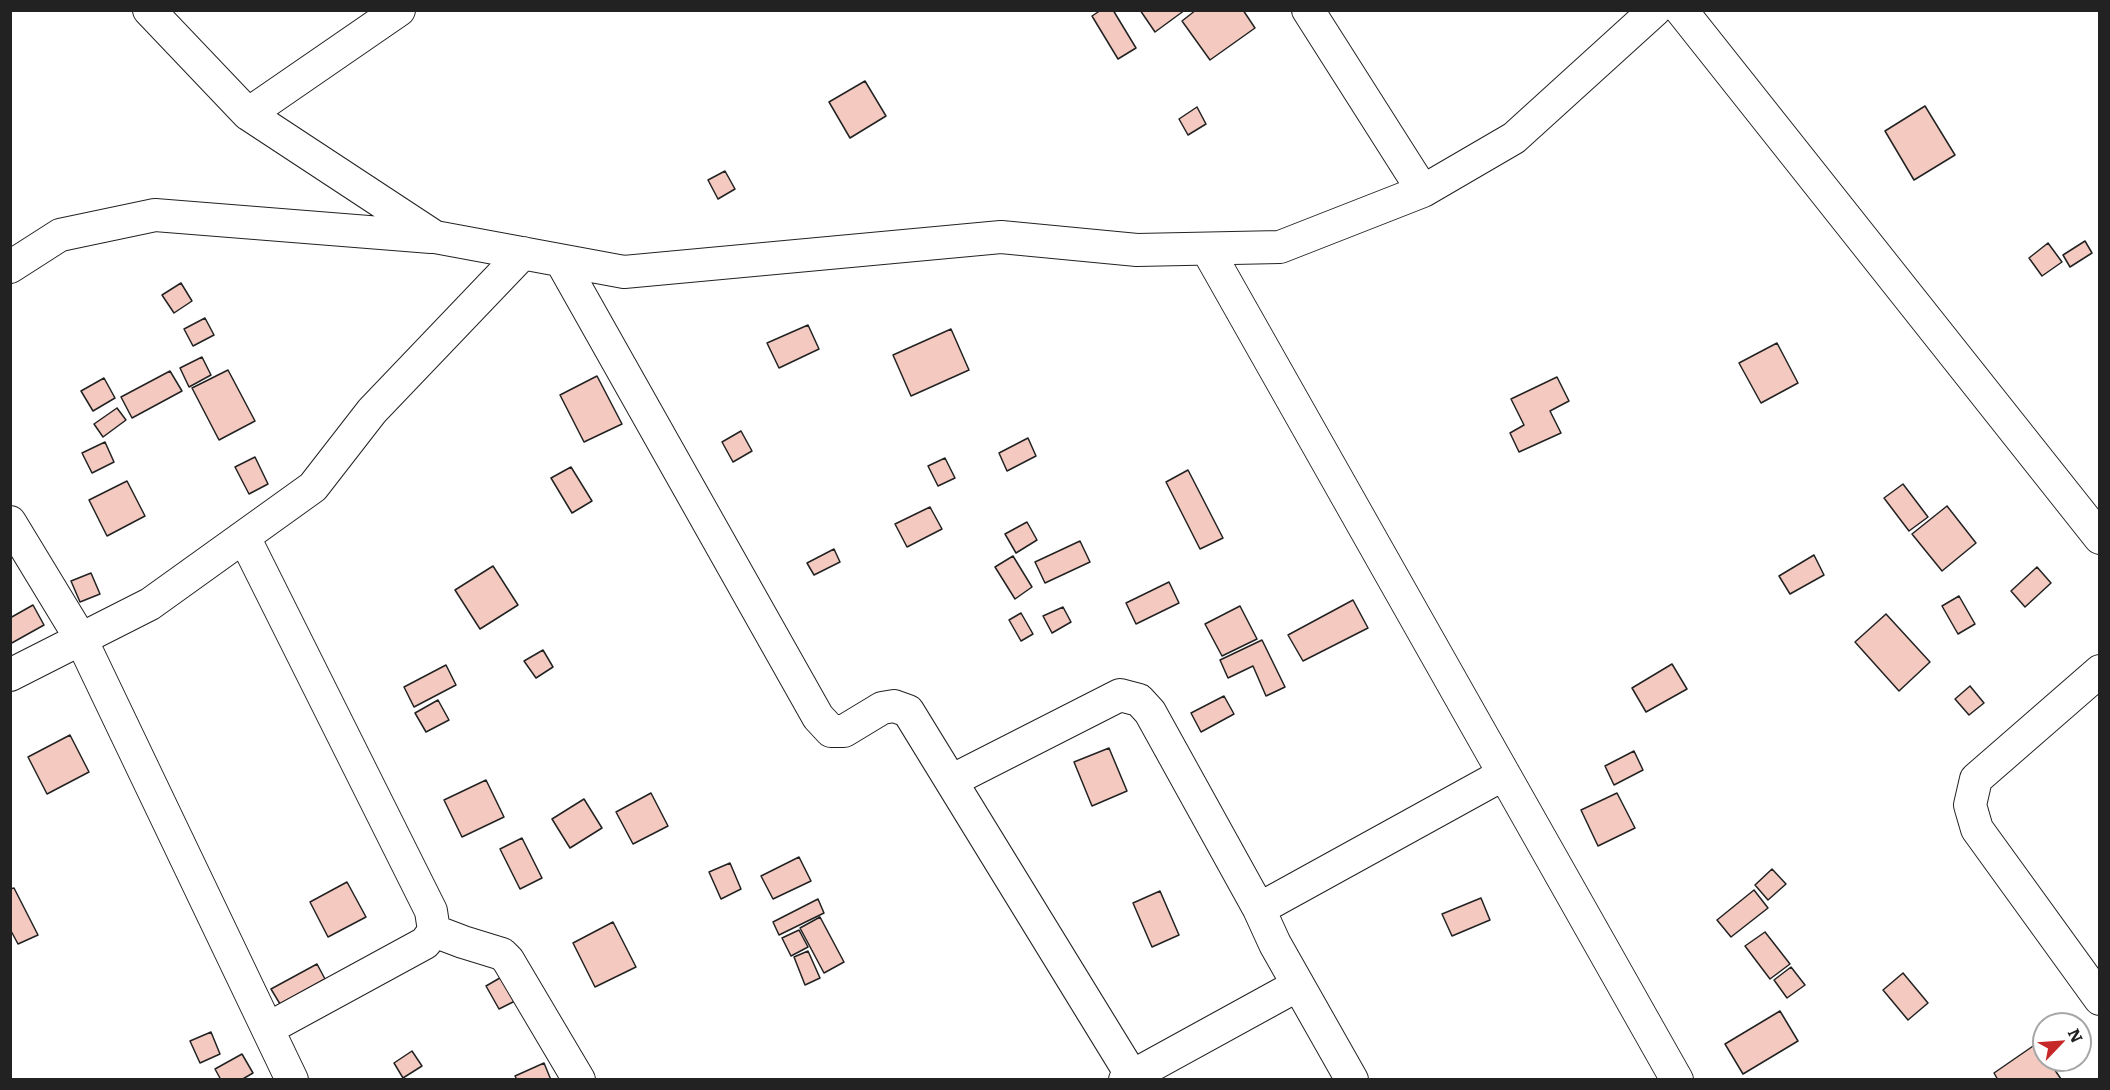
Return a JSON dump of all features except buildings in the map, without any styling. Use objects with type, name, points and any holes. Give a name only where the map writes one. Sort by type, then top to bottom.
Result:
[{"type":"street","points":[[149,10],[248,114],[435,237]]},
{"type":"street","points":[[248,114],[399,10]]},
{"type":"street","points":[[1308,10],[1423,191]]},
{"type":"street","points":[[10,267],[60,235],[155,215],[435,237],[624,272],[1000,237],[1137,250],[1280,247],[1423,191],[1514,138],[1654,10]]},
{"type":"street","points":[[1681,10],[2100,538]]},
{"type":"street","points":[[1207,249],[1677,1080]]},
{"type":"street","points":[[10,675],[150,604],[313,487],[372,411],[523,253]]},
{"type":"street","points":[[561,261],[818,717],[831,731],[844,731],[882,708],[894,706],[908,711],[1129,1078],[1298,985]]},
{"type":"street","points":[[10,522],[81,639],[292,1080]]},
{"type":"street","points":[[244,537],[431,911],[434,931],[425,943],[268,1028]]},
{"type":"street","points":[[2100,670],[1976,779],[1970,805],[1977,829],[2100,999]]},
{"type":"street","points":[[951,781],[1120,695],[1139,700],[1150,712],[1275,944],[1352,1080]]},
{"type":"street","points":[[1258,909],[1504,774]]},
{"type":"street","points":[[434,931],[502,954],[508,960],[579,1080]]}]
